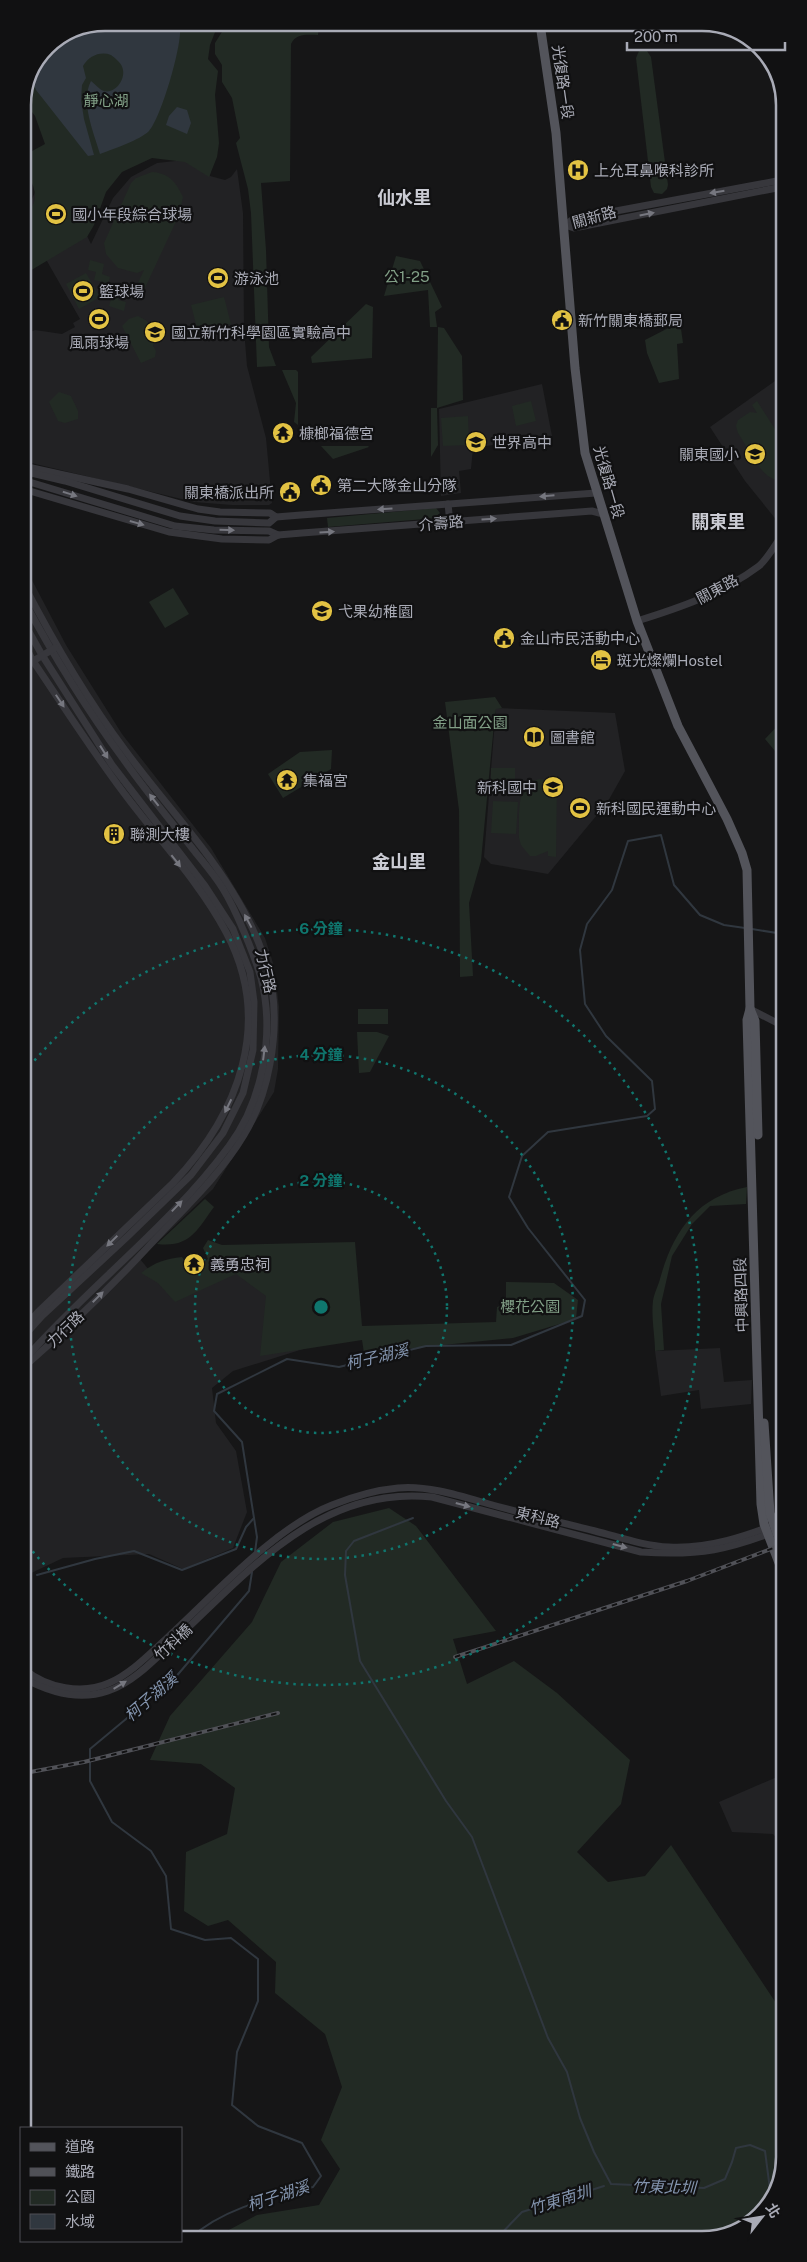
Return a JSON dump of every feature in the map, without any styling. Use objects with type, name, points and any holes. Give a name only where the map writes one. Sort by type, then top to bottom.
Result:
[{"type":"main road","name":"光復路一段","points":[[541,31],[556,133],[581,426],[585,453],[637,621],[678,726],[727,819],[742,853],[747,870],[747,937]]},
{"type":"main road","name":"中興路四段","points":[[747,937],[750,1009],[755,1021],[762,1389],[769,1504],[776,1542]]},
{"type":"street","name":"關新路","points":[[565,225],[573,220],[582,218],[776,181]]},
{"type":"street","name":"關新路","points":[[565,225],[574,228],[776,188]]},
{"type":"street","name":"介壽路","points":[[31,468],[128,489],[198,509],[220,512],[270,513],[276,517]]},
{"type":"street","name":"介壽路","points":[[31,473],[97,490],[180,516],[215,521],[269,523],[276,517],[596,493]]},
{"type":"street","name":"介壽路","points":[[31,482],[175,526],[214,530],[269,531],[278,535]]},
{"type":"street","name":"介壽路","points":[[31,491],[169,532],[222,539],[268,540],[278,535],[592,511],[603,514]]},
{"type":"street","points":[[448,504],[450,523]]},
{"type":"street","name":"關東路","points":[[637,621],[682,607],[712,593],[760,565],[776,543]]},
{"type":"street","name":"力行路","points":[[31,601],[54,649],[122,758],[223,889],[239,922],[260,978],[266,1035],[258,1087],[249,1111],[230,1145],[199,1183],[143,1242],[48,1333],[31,1352]]},
{"type":"street","name":"力行路","points":[[31,612],[48,638]]},
{"type":"street","name":"力行路","points":[[31,636],[112,765],[205,886],[233,929],[250,972],[254,1002],[253,1050],[243,1093],[223,1133],[191,1175],[31,1328]]},
{"type":"street","points":[[31,648],[48,638]]},
{"type":"street","points":[[33,661],[54,649]]},
{"type":"street","name":"力行路","points":[[31,1361],[194,1200],[231,1155],[245,1134],[264,1091],[274,1046],[270,979],[260,944],[232,891],[124,749],[54,649]]},
{"type":"street","name":"力行路","points":[[31,658],[105,769],[206,900],[227,933],[243,972],[248,1003],[247,1048],[236,1089],[220,1122],[178,1179],[31,1320]]},
{"type":"street","points":[[750,1009],[776,1022]]},
{"type":"street","name":"東科路","points":[[298,1527],[332,1505],[380,1491],[407,1488],[464,1497],[627,1540],[668,1547],[705,1546],[773,1529]]},
{"type":"street","name":"竹科橋","points":[[31,1674],[40,1680],[62,1687],[95,1688],[110,1683],[143,1660],[250,1562],[298,1527]]},
{"type":"street","name":"竹科橋","points":[[31,1682],[49,1691],[71,1696],[92,1695],[110,1691],[147,1666],[298,1527]]},
{"type":"shaded area","name":"國立新竹科學園區實驗高中","points":[[212,157],[210,176],[225,180],[231,177],[237,169],[243,213],[244,329],[247,366],[266,438],[272,503],[269,505],[194,502],[31,463],[31,332],[35,330],[62,334],[75,327],[73,323],[80,319],[31,233],[31,201],[37,188],[59,179],[91,244],[113,198],[131,177],[157,163]]},
{"type":"shaded area","name":"關東國小","points":[[776,380],[776,520],[745,481],[710,427]]},
{"type":"shaded area","name":"世界高中","points":[[542,384],[552,436],[473,448],[471,469],[459,471],[461,493],[441,496],[439,409]]},
{"type":"shaded area","points":[[31,578],[66,645],[122,734],[211,848],[265,938],[274,966],[279,1007],[278,1069],[274,1092],[213,1189],[140,1259],[149,1270],[348,1249],[354,1333],[233,1371],[212,1388],[216,1423],[236,1451],[247,1512],[233,1548],[183,1569],[149,1554],[63,1558],[31,1573]]},
{"type":"shaded area","name":"新科國中","points":[[496,708],[615,713],[625,771],[607,803],[548,874],[491,864],[484,857]]},
{"type":"shaded area","points":[[720,1348],[724,1382],[752,1380],[751,1404],[701,1409],[699,1390],[661,1396],[655,1351]]},
{"type":"shaded area","points":[[776,1777],[776,1837],[773,1834],[732,1832],[719,1802]]},
{"type":"green space","name":"靜心湖","points":[[106,31],[215,31],[210,45],[208,59],[218,71],[215,95],[219,143],[217,157],[209,177],[185,162],[152,158],[122,172],[106,192],[94,225],[87,237],[31,270],[31,208],[35,194],[31,181],[31,152],[45,144],[35,116],[31,111],[31,101],[37,77],[53,53],[77,37]]},
{"type":"green space","points":[[222,31],[318,31],[318,35],[299,36],[291,44],[290,181],[261,183],[266,250],[269,347],[276,366],[257,367],[251,213],[248,189],[236,143],[240,138],[232,98],[222,82],[222,65],[215,54],[215,43]]},
{"type":"green space","points":[[639,51],[647,51],[651,57],[668,185],[662,194],[654,193],[651,187],[636,58]]},
{"type":"green space","points":[[152,172],[163,174],[171,179],[183,197],[179,215],[144,290],[137,285],[144,270],[137,273],[118,268],[106,254],[104,243],[131,183],[136,178]]},
{"type":"green space","name":"公1-25","points":[[396,256],[420,261],[442,307],[435,312],[437,327],[430,327],[428,290],[384,296]]},
{"type":"green space","points":[[90,260],[104,264],[102,274],[110,277],[108,285],[121,289],[118,300],[126,302],[124,311],[109,306],[112,296],[100,293],[103,282],[94,280],[96,272],[88,270]]},
{"type":"green space","name":"籃球場","points":[[86,273],[100,297],[79,309],[66,284]]},
{"type":"green space","points":[[224,297],[231,324],[198,332],[191,305]]},
{"type":"green space","points":[[366,304],[373,307],[372,358],[312,363],[311,357]]},
{"type":"green space","points":[[138,316],[147,321],[156,336],[153,346],[156,351],[155,357],[141,363],[122,326],[129,319]]},
{"type":"green space","points":[[680,322],[683,343],[677,344],[679,379],[659,383],[647,353],[645,340]]},
{"type":"green space","points":[[438,327],[444,328],[462,356],[463,400],[437,408]]},
{"type":"green space","points":[[282,370],[296,370],[298,372],[298,425],[294,422],[296,403]]},
{"type":"green space","points":[[59,392],[71,396],[78,411],[78,419],[65,423],[58,421],[49,402]]},
{"type":"green space","points":[[531,401],[536,421],[516,426],[512,406]]},
{"type":"green space","points":[[757,401],[776,431],[776,480],[769,477],[757,464],[738,433],[736,426],[738,420],[750,412],[757,413],[752,405]]},
{"type":"green space","points":[[431,408],[437,408],[438,445],[431,457]]},
{"type":"green space","points":[[468,416],[469,445],[443,446],[441,418]]},
{"type":"green space","points":[[321,446],[368,446],[369,447],[333,459]]},
{"type":"green space","points":[[436,508],[440,513],[437,518],[328,527],[327,518]]},
{"type":"green space","points":[[173,588],[189,614],[165,628],[149,602]]},
{"type":"green space","name":"金山面公園","points":[[495,697],[502,708],[496,709],[481,861],[469,903],[473,976],[460,977],[459,810],[445,702]]},
{"type":"green space","points":[[776,727],[775,751],[765,739]]},
{"type":"green space","points":[[332,750],[331,769],[283,798],[268,774],[300,752]]},
{"type":"green space","points":[[491,768],[515,768],[515,792],[491,791]]},
{"type":"green space","points":[[539,779],[547,780],[551,783],[552,779],[557,779],[556,857],[548,856],[548,851],[536,856],[530,856],[521,845],[519,838],[519,811],[522,795],[525,788],[531,782]]},
{"type":"green space","points":[[493,801],[518,802],[516,834],[491,833]]},
{"type":"green space","points":[[358,1009],[388,1009],[388,1024],[358,1024]]},
{"type":"green space","points":[[357,1032],[377,1032],[389,1036],[370,1072],[359,1073]]},
{"type":"green space","points":[[747,1187],[746,1204],[710,1206],[692,1224],[672,1256],[661,1304],[664,1350],[655,1351],[652,1313],[654,1298],[672,1246],[689,1219],[700,1208],[729,1192]]},
{"type":"green space","points":[[205,1199],[214,1207],[192,1236],[177,1243],[168,1245],[157,1244]]},
{"type":"green space","name":"櫻花公園","points":[[208,1240],[222,1245],[355,1242],[362,1326],[496,1322],[497,1307],[506,1304],[506,1282],[554,1283],[578,1300],[576,1319],[513,1338],[364,1353],[362,1340],[260,1356],[266,1296],[236,1274],[175,1302],[158,1283],[141,1273],[160,1262],[182,1257],[192,1271],[208,1259],[203,1248]]},
{"type":"green space","points":[[389,1508],[416,1526],[496,1631],[453,1639],[467,1684],[514,1661],[557,1693],[630,1760],[621,1804],[577,1852],[608,1882],[645,1876],[671,1845],[776,2003],[775,2166],[772,2180],[766,2192],[737,2192],[737,2221],[721,2228],[701,2231],[227,2231],[257,2215],[319,2205],[340,2169],[321,2140],[342,2087],[325,2034],[275,1993],[276,1962],[228,1920],[208,1926],[184,1911],[186,1852],[227,1834],[235,1788],[201,1764],[150,1760],[170,1716],[252,1622],[281,1562],[333,1522]]},
{"type":"water","name":"靜心湖","points":[[106,31],[180,31],[174,65],[165,97],[154,124],[145,134],[126,144],[100,154],[87,108],[88,89],[91,81],[102,90],[108,91],[115,88],[121,82],[123,70],[118,61],[111,55],[95,55],[85,62],[83,66],[86,78],[82,85],[81,100],[94,155],[88,156],[34,86],[37,77],[44,64],[64,44],[77,37]]},
{"type":"water","points":[[177,107],[187,110],[191,123],[187,134],[166,125],[169,116]]},
{"type":"waterway","name":"柯子湖溪","points":[[255,1552],[257,1537],[242,1442],[214,1411],[217,1394],[287,1359],[339,1367],[426,1346],[511,1345],[582,1316],[585,1300],[528,1228],[509,1197],[522,1156],[548,1132],[647,1116],[655,1109],[652,1081],[606,1036],[585,1004],[580,950],[587,924],[612,890],[628,841],[661,835],[674,885],[700,915],[724,925],[745,928]]},
{"type":"waterway","name":"柯子湖溪","points":[[752,929],[776,933]]},
{"type":"waterway","points":[[37,1575],[95,1559],[134,1551],[182,1570],[236,1549],[246,1527],[254,1518]]},
{"type":"waterway","name":"竹東北圳","points":[[413,1518],[354,1541],[346,1551],[345,1575],[360,1661],[446,1801],[472,1837],[548,2038],[567,2072],[580,2118],[594,2152],[611,2184],[704,2188],[725,2179],[736,2148],[750,2145],[765,2151],[770,2186]]},
{"type":"waterway","name":"柯子湖溪","points":[[198,2231],[232,2212],[264,2200],[313,2187],[321,2176],[302,2143],[258,2126],[232,2105],[237,2052],[258,2001],[258,1959],[231,1938],[205,1940],[171,1929],[166,1876],[151,1851],[112,1822],[90,1781],[90,1749],[174,1679],[249,1591],[252,1572]]},
{"type":"waterway","name":"竹東南圳","points":[[504,2231],[522,2212],[604,2186]]},
{"type":"railway","points":[[455,1657],[687,1581],[776,1547]]},
{"type":"railway","points":[[31,1772],[84,1762],[278,1713]]},
{"type":"place","name":"上允耳鼻喉科診所","points":[[578,170]]},
{"type":"place","name":"國小年段綜合球場","points":[[56,214]]},
{"type":"place","name":"游泳池","points":[[218,278]]},
{"type":"place","name":"籃球場","points":[[83,291]]},
{"type":"place","name":"風雨球場","points":[[99,319]]},
{"type":"place","name":"新竹關東橋郵局","points":[[562,320]]},
{"type":"place","name":"國立新竹科學園區實驗高中","points":[[155,332]]},
{"type":"place","name":"槺榔福德宮","points":[[283,433]]},
{"type":"place","name":"世界高中","points":[[476,442]]},
{"type":"place","name":"關東國小","points":[[755,454]]},
{"type":"place","name":"第二大隊金山分隊","points":[[321,485]]},
{"type":"place","name":"關東橋派出所","points":[[290,492]]},
{"type":"place","name":"弋果幼稚園","points":[[322,611]]},
{"type":"place","name":"金山市民活動中心","points":[[504,638]]},
{"type":"place","name":"斑光燦爛Hostel","points":[[601,660]]},
{"type":"place","name":"圖書館","points":[[534,737]]},
{"type":"place","name":"集福宮","points":[[287,780]]},
{"type":"place","name":"新科國中","points":[[553,787]]},
{"type":"place","name":"新科國民運動中心","points":[[580,808]]},
{"type":"place","name":"聯測大樓","points":[[114,834]]},
{"type":"place","name":"義勇忠祠","points":[[194,1264]]},
{"type":"district","name":"仙水里","points":[[404,197]]},
{"type":"district","name":"關東里","points":[[718,521]]},
{"type":"district","name":"金山里","points":[[399,861]]}]
